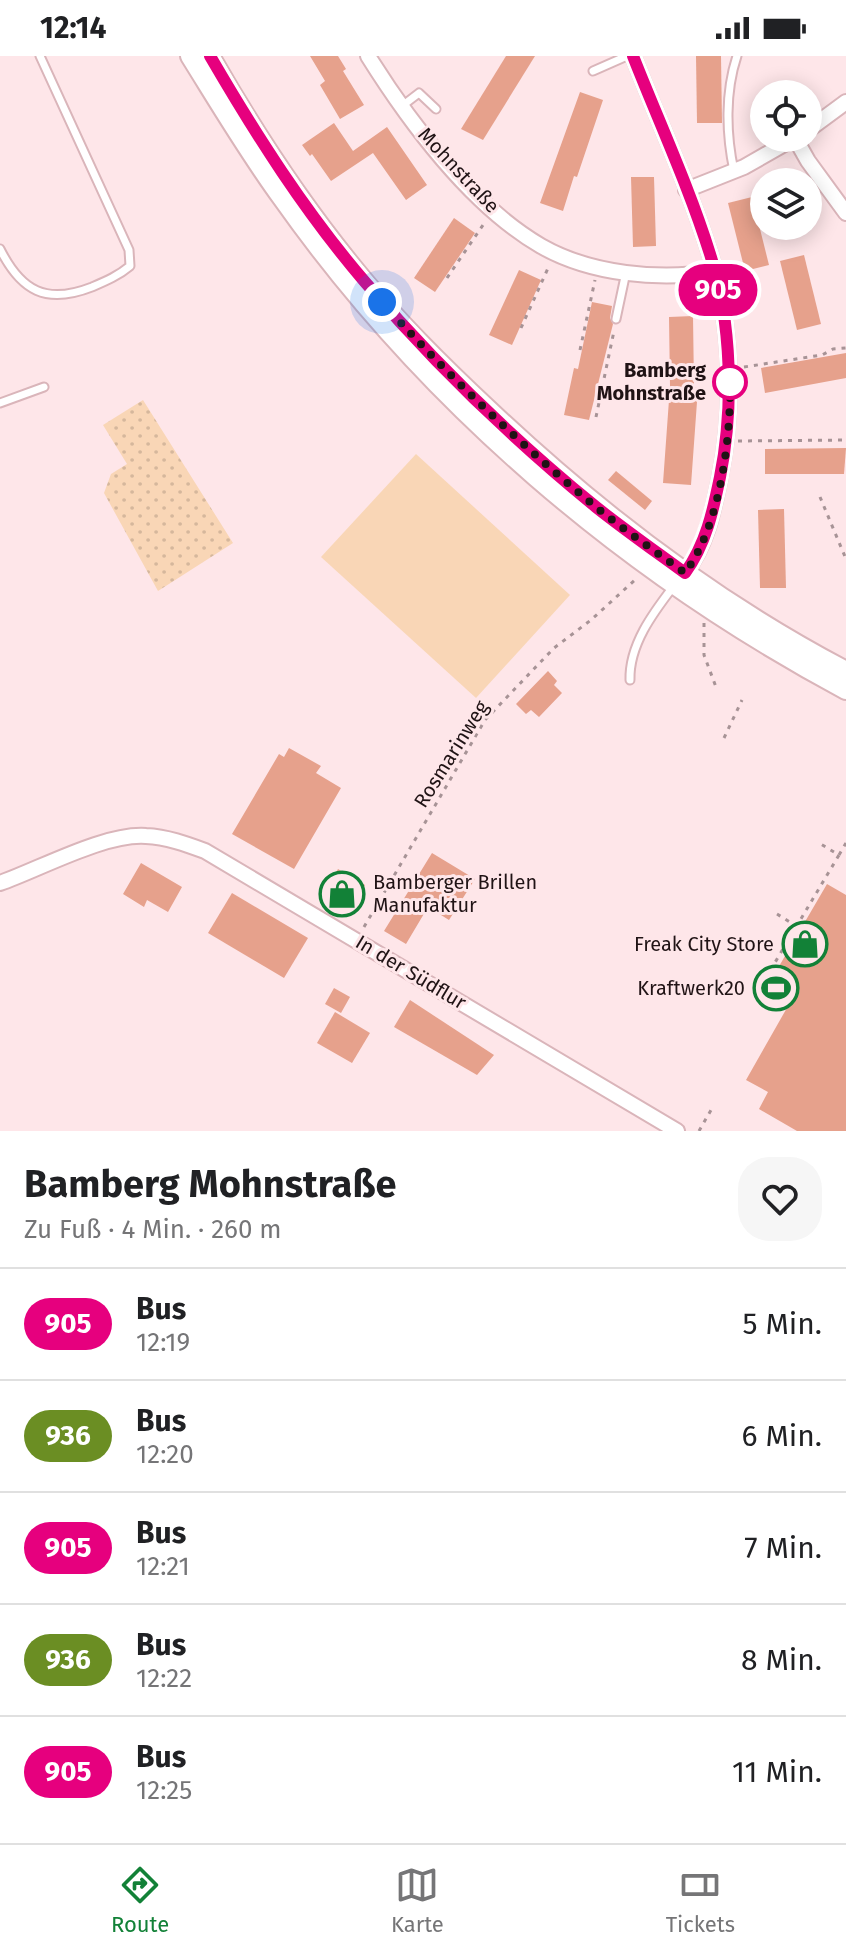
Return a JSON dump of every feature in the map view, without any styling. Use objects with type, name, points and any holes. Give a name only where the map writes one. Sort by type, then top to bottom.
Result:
[{"type":"street","points":[[190,56],[282,199],[390,333],[502,446],[586,519],[680,579],[846,671]]},
{"type":"street","points":[[210,56],[261,143],[293,188],[346,259],[436,360],[710,609],[846,690]]},
{"type":"street","name":"Mohnstraße","points":[[368,56],[402,106],[473,191],[531,239],[555,252],[598,267],[679,275],[715,272]]},
{"type":"street","points":[[630,56],[686,190],[715,272],[729,369],[727,441],[706,533],[702,547],[680,579]]},
{"type":"street","points":[[822,120],[846,102]]},
{"type":"street","points":[[686,190],[734,171],[769,152]]},
{"type":"street","points":[[803,152],[846,213]]},
{"type":"street","name":"In der Südflur","points":[[0,883],[119,838],[144,835],[174,840],[205,851],[677,1131]]},
{"type":"lane","points":[[0,249],[13,272],[28,287],[49,296],[74,294],[117,276],[130,266],[129,250],[40,56]]},
{"type":"lane","points":[[593,71],[630,56]]},
{"type":"lane","points":[[734,171],[729,150],[729,87],[737,56]]},
{"type":"lane","points":[[402,106],[419,93],[436,109]]},
{"type":"lane","points":[[616,319],[626,272]]},
{"type":"lane","points":[[0,403],[44,387]]},
{"type":"lane","points":[[630,680],[629,664],[636,645],[680,579]]},
{"type":"path","points":[[447,278],[494,209]]},
{"type":"path","points":[[521,328],[555,252]]},
{"type":"path","points":[[580,350],[598,267]]},
{"type":"path","points":[[596,417],[616,319]]},
{"type":"path","points":[[729,369],[822,355],[833,349],[846,348]]},
{"type":"path","points":[[727,441],[846,440]]},
{"type":"path","points":[[820,497],[846,559]]},
{"type":"path","name":"Rosmarinweg","points":[[357,939],[485,720],[554,648],[591,620],[637,578]]},
{"type":"path","points":[[710,609],[703,623],[704,655],[716,687]]},
{"type":"path","points":[[724,738],[742,700]]},
{"type":"path","points":[[819,843],[839,855]]},
{"type":"path","points":[[755,996],[799,927],[846,843]]},
{"type":"path","points":[[777,914],[799,927]]},
{"type":"path","points":[[699,1131],[711,1110]]},
{"type":"shaded area","points":[[143,400],[233,543],[158,591],[104,493],[111,474],[127,464],[103,425]]},
{"type":"shaded area","points":[[416,454],[570,595],[476,698],[321,557]]},
{"type":"building","points":[[310,56],[338,56],[346,69],[343,71],[364,105],[340,119],[320,85],[325,81]]},
{"type":"building","points":[[506,56],[535,56],[483,140],[461,129]]},
{"type":"building","points":[[696,56],[721,56],[722,123],[697,123]]},
{"type":"building","points":[[580,92],[603,100],[563,211],[540,203]]},
{"type":"building","points":[[334,123],[353,151],[387,127],[427,185],[406,200],[373,153],[331,181],[302,145]]},
{"type":"building","points":[[631,177],[654,177],[656,246],[633,247]]},
{"type":"building","points":[[750,198],[750,240],[763,240],[769,265],[745,271],[728,203]]},
{"type":"building","points":[[454,218],[475,233],[435,292],[414,278]]},
{"type":"building","points":[[804,255],[821,324],[797,330],[780,261]]},
{"type":"building","points":[[519,270],[541,280],[512,345],[489,335]]},
{"type":"building","points":[[592,302],[612,306],[610,318],[613,324],[589,420],[564,415],[574,368],[578,369]]},
{"type":"building","points":[[693,316],[694,387],[698,388],[691,485],[663,483],[670,386],[669,317]]},
{"type":"building","points":[[846,353],[846,378],[765,393],[761,368]]},
{"type":"building","points":[[846,448],[844,474],[765,474],[765,449]]},
{"type":"building","points":[[616,471],[652,501],[645,510],[608,480]]},
{"type":"building","points":[[784,509],[786,588],[760,588],[758,510]]},
{"type":"building","points":[[548,671],[557,681],[554,685],[562,693],[539,717],[531,710],[526,714],[516,704]]},
{"type":"building","points":[[289,748],[321,766],[316,773],[341,788],[294,869],[232,834],[279,754],[284,757]]},
{"type":"building","points":[[432,853],[475,879],[449,920],[428,907],[406,944],[384,931]]},
{"type":"building","points":[[141,863],[182,887],[168,912],[147,900],[144,907],[123,894]]},
{"type":"building","points":[[338,869],[365,885],[352,907],[325,891]]},
{"type":"building","points":[[827,884],[846,895],[846,1131],[797,1131],[759,1109],[768,1092],[746,1080],[788,1006],[764,992]]},
{"type":"building","points":[[232,893],[308,938],[284,978],[208,933]]},
{"type":"building","points":[[334,988],[350,997],[341,1013],[325,1004]]},
{"type":"building","points":[[410,1000],[494,1055],[477,1075],[394,1027]]},
{"type":"building","points":[[335,1012],[370,1033],[352,1063],[317,1043]]},
{"type":"bus line","name":"905","points":[[210,56],[261,143],[328,237],[400,321],[436,360],[554,470],[598,508],[685,573],[702,547],[717,492],[727,441],[730,383],[720,298],[710,254],[633,56]]},
{"type":"place","name":"Bamberg Mohnstraße","points":[[730,382]]},
{"type":"place","name":"Bamberger Brillen Manufaktur","points":[[342,894]]},
{"type":"place","name":"Freak City Store","points":[[805,944]]},
{"type":"place","name":"Kraftwerk20","points":[[776,988]]},
{"type":"route","points":[[382,302],[436,360],[554,470],[598,508],[685,573],[702,547],[717,492],[727,441],[730,382]]}]
